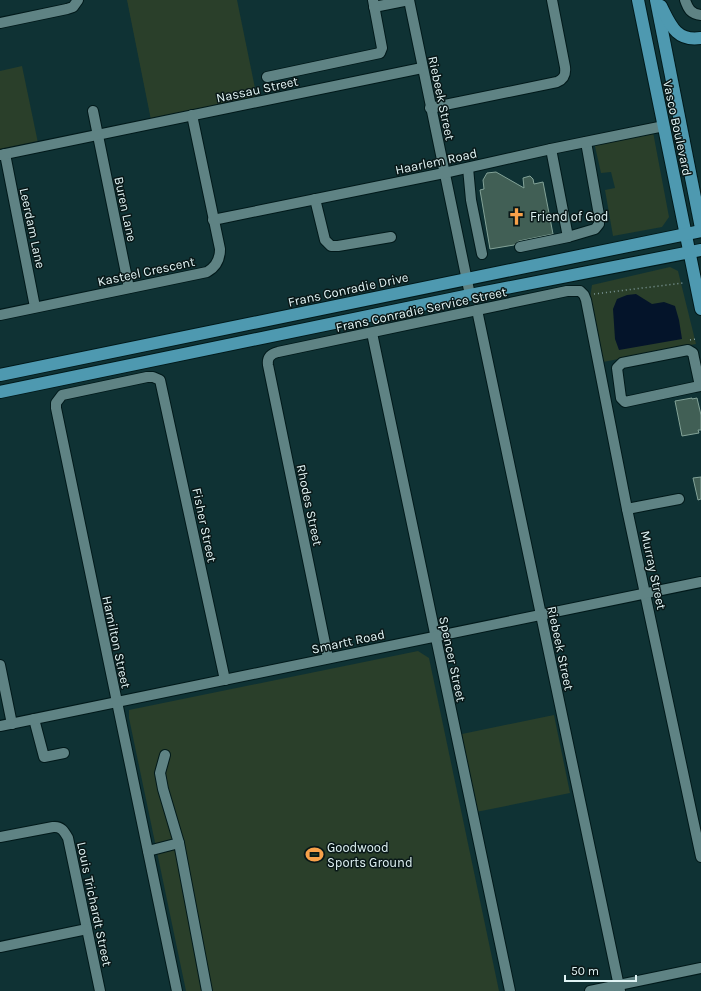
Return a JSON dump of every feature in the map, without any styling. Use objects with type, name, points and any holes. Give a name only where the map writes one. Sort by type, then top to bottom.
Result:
[{"type":"main road","name":"Vasco Boulevard","points":[[638,0],[701,309]]},
{"type":"main road","name":"Vasco Boulevard","points":[[657,0],[701,230]]},
{"type":"main road","points":[[657,0],[671,26],[677,33],[687,38],[701,38]]},
{"type":"main road","name":"Frans Conradie Drive","points":[[0,375],[701,230]]},
{"type":"main road","points":[[0,392],[470,295],[701,250]]},
{"type":"street","points":[[0,23],[67,9],[73,6],[78,0]]},
{"type":"street","points":[[267,77],[380,53],[382,48],[373,4],[409,0]]},
{"type":"street","name":"Riebeek Street","points":[[409,0],[430,108],[470,295]]},
{"type":"street","points":[[430,108],[562,80],[565,73],[565,67],[552,0]]},
{"type":"street","points":[[685,0],[691,11],[701,15]]},
{"type":"street","name":"Nassau Street","points":[[2,154],[422,68]]},
{"type":"street","points":[[93,112],[97,135]]},
{"type":"street","name":"Kasteel Crescent","points":[[0,315],[207,272],[216,264],[220,254],[192,115]]},
{"type":"street","name":"Haarlem Road","points":[[213,220],[664,126]]},
{"type":"street","name":"Buren Lane","points":[[97,135],[129,288]]},
{"type":"street","points":[[520,247],[568,237],[595,229],[599,224],[599,215],[586,142]]},
{"type":"street","points":[[550,149],[568,237]]},
{"type":"street","name":"Leerdam Lane","points":[[2,154],[35,307]]},
{"type":"street","points":[[468,168],[471,200],[482,254]]},
{"type":"street","points":[[315,199],[325,240],[331,246],[391,237]]},
{"type":"street","name":"Frans Conradie Service Street","points":[[270,356],[278,352],[567,291],[582,293]]},
{"type":"street","name":"Murray Street","points":[[582,293],[586,300],[599,361],[627,509],[701,857]]},
{"type":"street","name":"Riebeek Street","points":[[477,310],[619,988]]},
{"type":"street","name":"Spencer Street","points":[[372,332],[510,991]]},
{"type":"street","points":[[688,350],[693,353],[700,386],[626,402],[621,398],[617,368],[625,362],[688,350]]},
{"type":"street","name":"Rhodes Street","points":[[270,356],[268,359],[268,365],[328,658]]},
{"type":"street","name":"Hamilton Street","points":[[157,378],[147,378],[62,395],[56,403],[56,408],[177,991]]},
{"type":"street","name":"Fisher Street","points":[[157,378],[162,384],[225,680]]},
{"type":"street","points":[[627,509],[679,499]]},
{"type":"street","name":"Smartt Road","points":[[0,726],[701,582]]},
{"type":"street","points":[[0,665],[12,724]]},
{"type":"street","points":[[34,719],[44,757],[64,753]]},
{"type":"street","points":[[165,755],[160,773],[163,789],[179,844],[207,991]]},
{"type":"street","name":"Louis Trichardt Street","points":[[0,837],[58,826],[68,838],[100,991]]},
{"type":"street","points":[[148,851],[179,844]]},
{"type":"street","points":[[0,947],[87,929]]},
{"type":"street","points":[[590,991],[619,988],[701,968]]},
{"type":"path","points":[[582,293],[683,283]]},
{"type":"green space","points":[[127,0],[237,0],[257,98],[151,120]]},
{"type":"green space","points":[[22,66],[38,143],[0,150],[0,71]]},
{"type":"green space","points":[[653,132],[669,217],[662,227],[613,236],[605,190],[615,188],[611,172],[601,173],[594,142]]},
{"type":"green space","points":[[670,267],[678,271],[696,344],[603,362],[590,298],[592,285]]},
{"type":"green space","name":"Goodwood Sports Ground","points":[[418,651],[429,658],[499,991],[186,991],[129,718],[129,710]]},
{"type":"green space","points":[[554,715],[570,793],[476,812],[462,734]]},
{"type":"water","points":[[636,294],[652,304],[664,302],[675,306],[682,339],[619,350],[615,339],[613,309],[617,299],[627,295]]},
{"type":"building","name":"Friend of God","points":[[496,172],[524,188],[523,178],[530,176],[533,179],[534,184],[543,182],[553,234],[519,241],[514,245],[490,249],[480,190],[484,189],[483,180],[487,173]]},
{"type":"building","points":[[697,398],[701,415],[701,430],[698,430],[699,433],[682,436],[675,401]]},
{"type":"building","points":[[701,477],[701,499],[698,500],[693,478]]},
{"type":"place","name":"Friend of God","points":[[517,216]]},
{"type":"place","name":"Goodwood Sports Ground","points":[[314,854]]}]
